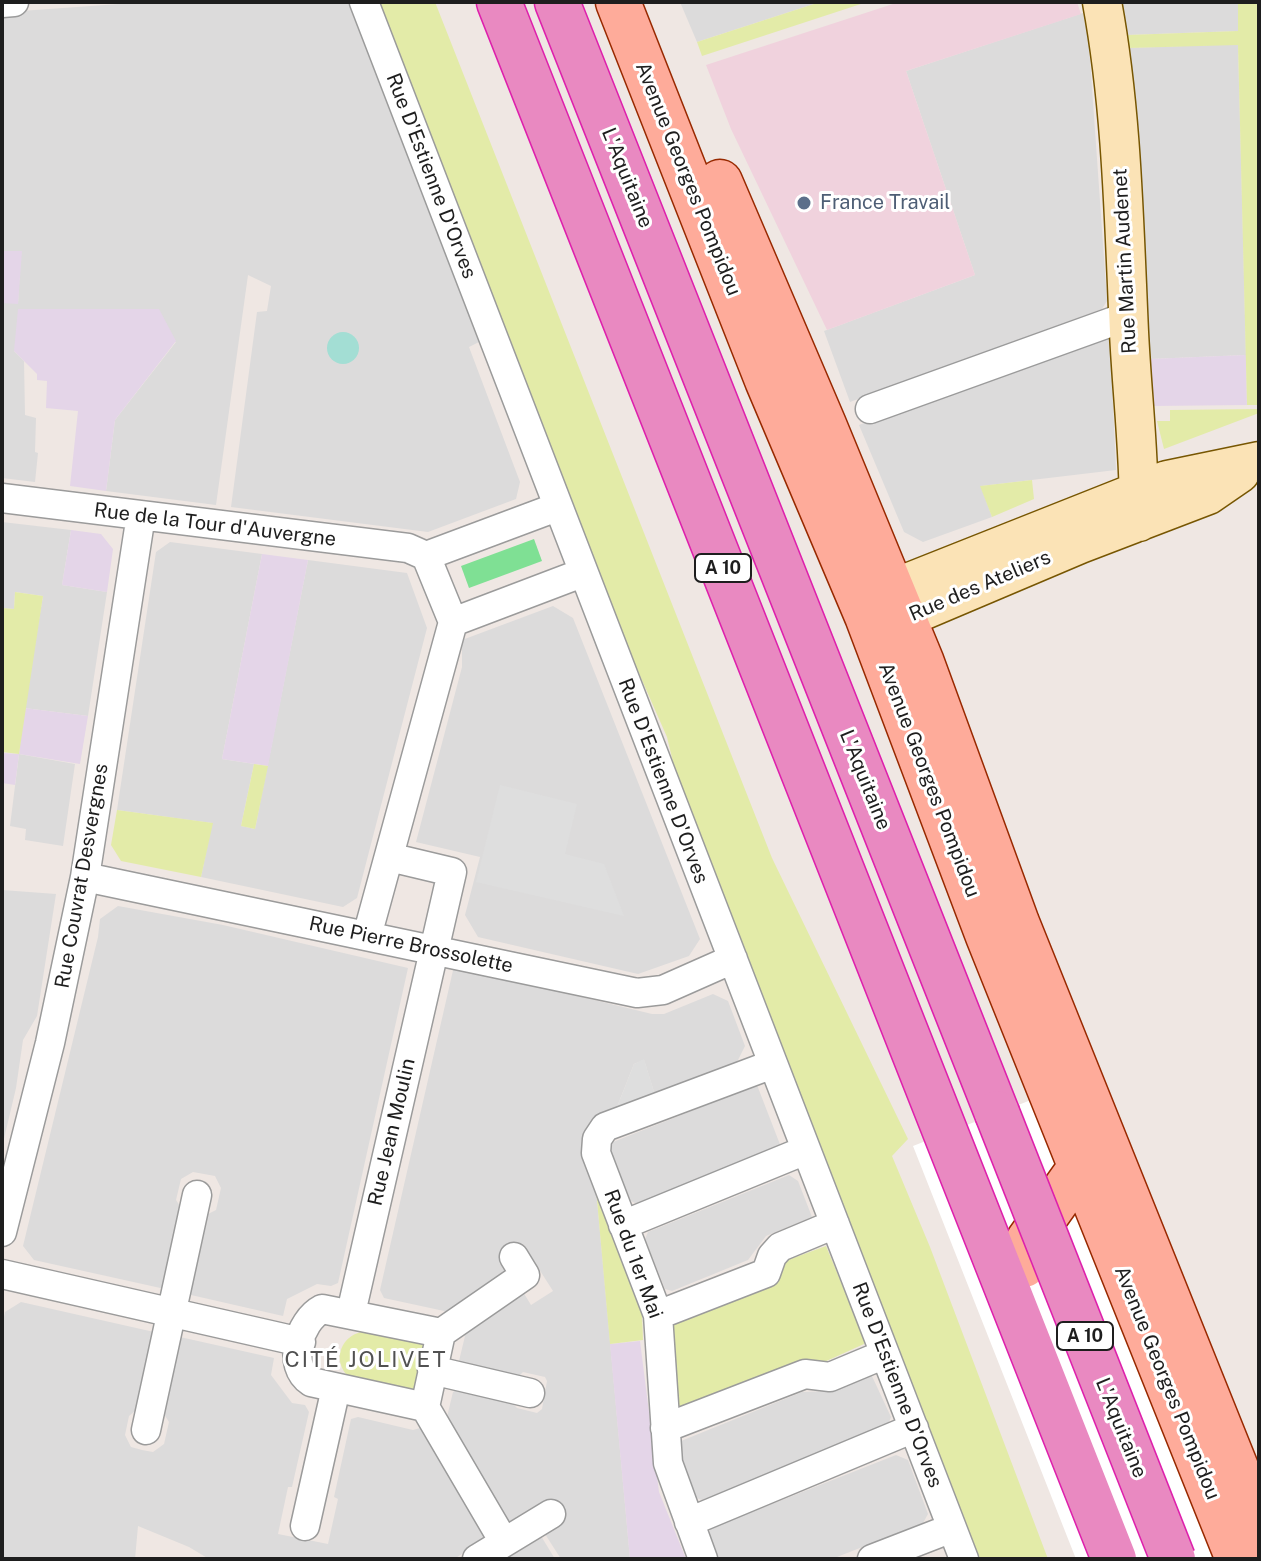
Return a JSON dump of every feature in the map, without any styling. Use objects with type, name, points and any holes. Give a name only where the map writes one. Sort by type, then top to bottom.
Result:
[{"type":"highway","name":"A 10","points":[[499,2],[1114,1559]]},
{"type":"highway","name":"L'Aquitaine","points":[[557,2],[1173,1559]]},
{"type":"main road","name":"Avenue Georges Pompidou","points":[[618,2],[767,380],[887,608],[965,776],[1017,923],[1259,1525]]},
{"type":"main road","name":"Avenue Georges Pompidou","points":[[646,2],[887,608],[988,936],[1238,1559]]},
{"type":"main road","points":[[1024,1265],[1028,1241],[1080,1168]]},
{"type":"street","points":[[2,3],[14,2]]},
{"type":"street","name":"Rue D'Estienne D'Orves","points":[[364,2],[964,1559]]},
{"type":"street","name":"Rue Martin Audenet","points":[[1102,2],[1114,87],[1140,506]]},
{"type":"street","points":[[870,409],[1128,316]]},
{"type":"street","name":"Rue des Ateliers","points":[[887,608],[1140,506],[1208,495],[1255,462]]},
{"type":"street","name":"Rue de la Tour d'Auvergne","points":[[2,498],[408,548],[426,556]]},
{"type":"street","points":[[367,936],[453,622],[426,556],[557,507]]},
{"type":"street","name":"Rue Couvrat Desvergnes","points":[[2,1232],[50,1043],[85,877],[141,515]]},
{"type":"street","points":[[453,622],[582,573]]},
{"type":"street","name":"Rue Jean Moulin","points":[[351,1313],[452,872],[389,857]]},
{"type":"street","name":"Rue Pierre Brossolette","points":[[85,877],[645,993],[663,990],[733,959]]},
{"type":"street","name":"Rue du 1er Mai","points":[[703,1559],[671,1475],[658,1315],[596,1153],[597,1139],[605,1127],[773,1064]]},
{"type":"street","points":[[623,1225],[806,1150]]},
{"type":"street","points":[[146,1430],[197,1195]]},
{"type":"street","points":[[658,1315],[766,1273],[772,1256],[780,1247],[835,1224]]},
{"type":"street","points":[[1024,1265],[1137,1559]]},
{"type":"street","points":[[2,1274],[301,1342]]},
{"type":"street","points":[[504,1542],[425,1407],[441,1333],[525,1274]]},
{"type":"street","points":[[425,1407],[311,1382],[304,1378],[298,1365],[301,1342],[308,1318],[322,1309],[441,1333]]},
{"type":"street","points":[[665,1428],[805,1374],[830,1377],[885,1354]]},
{"type":"street","points":[[432,1370],[530,1393]]},
{"type":"street","points":[[305,1526],[336,1388]]},
{"type":"street","points":[[689,1522],[914,1428]]},
{"type":"street","points":[[477,1559],[551,1514]]},
{"type":"street","points":[[872,1559],[952,1528]]},
{"type":"shaded area","points":[[147,2],[348,2],[479,342],[469,347],[520,482],[516,499],[428,532],[231,507],[257,312],[267,311],[271,286],[248,275],[216,505],[106,491],[115,420],[176,342],[14,351],[24,361],[25,415],[36,418],[35,452],[38,453],[35,482],[2,478],[2,303],[18,303],[21,251],[2,251],[2,15],[7,12]]},
{"type":"shaded area","points":[[680,2],[820,2],[697,42]]},
{"type":"shaded area","points":[[899,2],[1077,2],[1081,14],[906,71],[975,275],[827,330],[731,129],[706,65]]},
{"type":"shaded area","points":[[1121,2],[1238,2],[1238,31],[1127,35]]},
{"type":"shaded area","points":[[1083,13],[1089,45],[1107,301],[1102,309],[850,402],[824,331],[975,275],[906,71]]},
{"type":"shaded area","points":[[1238,44],[1246,355],[1150,359],[1128,48]]},
{"type":"shaded area","points":[[2,251],[22,251],[18,304],[2,303]]},
{"type":"shaded area","points":[[18,309],[159,309],[176,341],[115,420],[106,491],[70,486],[78,411],[46,408],[47,381],[37,380],[37,374],[14,351]]},
{"type":"shaded area","points":[[1102,335],[1110,338],[1116,470],[981,486],[992,517],[923,542],[904,532],[859,425]]},
{"type":"shaded area","points":[[1246,355],[1247,405],[1152,406],[1150,359]]},
{"type":"shaded area","points":[[2,522],[71,530],[62,585],[107,592],[88,716],[24,708],[43,596],[15,592],[14,609],[2,608]]},
{"type":"shaded area","points":[[71,530],[101,534],[113,549],[107,592],[62,585]]},
{"type":"shaded area","points":[[170,542],[262,554],[222,759],[254,764],[241,826],[255,829],[308,560],[407,573],[427,628],[357,898],[343,907],[201,877],[212,823],[117,810],[156,552]]},
{"type":"shaded area","points":[[262,554],[308,560],[268,766],[222,759]]},
{"type":"shaded area","points":[[553,606],[573,618],[700,939],[689,956],[638,974],[478,937],[465,915],[480,857],[416,842],[462,667],[462,640]]},
{"type":"shaded area","points":[[24,708],[88,716],[80,764],[19,754]]},
{"type":"shaded area","points":[[2,753],[19,754],[15,785],[2,783]]},
{"type":"shaded area","points":[[19,754],[75,764],[63,846],[25,840],[26,829],[10,826]]},
{"type":"shaded area","points":[[500,785],[577,804],[565,854],[604,864],[624,916],[476,882]]},
{"type":"shaded area","points":[[2,890],[56,894],[37,1016],[23,1040],[3,1143]]},
{"type":"shaded area","points":[[118,906],[223,925],[408,968],[338,1283],[331,1286],[317,1284],[287,1299],[283,1316],[191,1295],[185,1287],[204,1216],[216,1210],[221,1188],[215,1176],[193,1172],[181,1179],[176,1200],[184,1212],[165,1289],[34,1260],[23,1246],[100,919]]},
{"type":"shaded area","points":[[454,966],[652,1014],[664,1014],[713,994],[728,1001],[745,1046],[737,1062],[655,1095],[644,1060],[634,1064],[615,1112],[583,1141],[583,1158],[596,1189],[630,1559],[561,1559],[545,1534],[565,1521],[551,1498],[503,1528],[436,1422],[447,1417],[453,1392],[465,1385],[515,1396],[513,1404],[517,1408],[537,1413],[542,1409],[545,1377],[523,1372],[518,1383],[466,1372],[459,1361],[465,1336],[458,1328],[520,1287],[531,1305],[553,1291],[523,1244],[501,1258],[513,1276],[449,1318],[444,1311],[384,1298],[380,1290]]},
{"type":"shaded area","points":[[644,1059],[655,1095],[615,1112],[634,1064]]},
{"type":"shaded area","points":[[757,1085],[781,1147],[639,1205],[631,1201],[610,1151],[613,1142]]},
{"type":"shaded area","points":[[789,1175],[798,1181],[812,1217],[766,1236],[748,1260],[672,1291],[665,1289],[645,1239],[648,1232]]},
{"type":"shaded area","points":[[21,1302],[154,1332],[141,1406],[129,1416],[125,1435],[131,1447],[142,1450],[153,1452],[164,1444],[169,1422],[162,1411],[180,1337],[274,1358],[271,1375],[292,1403],[305,1405],[309,1412],[278,1534],[328,1544],[338,1499],[334,1497],[351,1419],[358,1417],[413,1430],[424,1427],[492,1535],[454,1559],[209,1559],[189,1547],[138,1526],[135,1559],[2,1559],[2,1326],[5,1312]]},
{"type":"shaded area","points":[[640,1341],[659,1492],[686,1559],[630,1559],[610,1344]]},
{"type":"shaded area","points":[[871,1374],[891,1417],[887,1427],[702,1500],[691,1496],[681,1471],[681,1441],[802,1392],[829,1391]]},
{"type":"shaded area","points":[[896,1455],[908,1460],[928,1514],[923,1523],[832,1559],[716,1559],[707,1537],[711,1528]]},
{"type":"shaded area","points":[[541,1536],[555,1559],[504,1559]]},
{"type":"green space","points":[[376,2],[435,2],[772,858],[908,1139],[892,1156],[930,1247],[1048,1559],[980,1559],[782,1060],[678,783],[667,737],[582,544]]},
{"type":"green space","points":[[820,2],[867,2],[702,56],[697,42]]},
{"type":"green space","points":[[1238,2],[1259,2],[1259,405],[1247,405],[1238,45],[1128,48],[1127,35],[1238,31]]},
{"type":"green space","points":[[1259,409],[1259,413],[1164,449],[1157,421],[1170,421],[1170,410]]},
{"type":"green space","points":[[1032,480],[1034,499],[992,517],[980,486]]},
{"type":"green space","points":[[534,539],[542,561],[469,588],[461,566]]},
{"type":"green space","points":[[15,592],[43,596],[19,754],[2,752],[2,608],[14,609]]},
{"type":"green space","points":[[254,764],[268,766],[255,829],[241,826]]},
{"type":"green space","points":[[117,810],[213,823],[201,877],[121,861],[111,845]]},
{"type":"green space","points":[[596,1189],[638,1297],[643,1340],[610,1344]]},
{"type":"green space","points":[[826,1246],[864,1344],[822,1363],[681,1407],[677,1404],[671,1325],[785,1261]]},
{"type":"green space","points":[[367,1331],[426,1345],[415,1394],[350,1378],[344,1371],[340,1356],[345,1342]]},
{"type":"water","points":[[343,332],[355,336],[359,348],[355,360],[343,364],[331,360],[327,348],[331,336]]},
{"type":"pier","points":[[1031,1100],[1213,1559],[1076,1559],[913,1146]]},
{"type":"place","name":"France Travail","points":[[804,203]]},
{"type":"district","name":"CITÉ JOLIVET","points":[[366,1360]]}]
